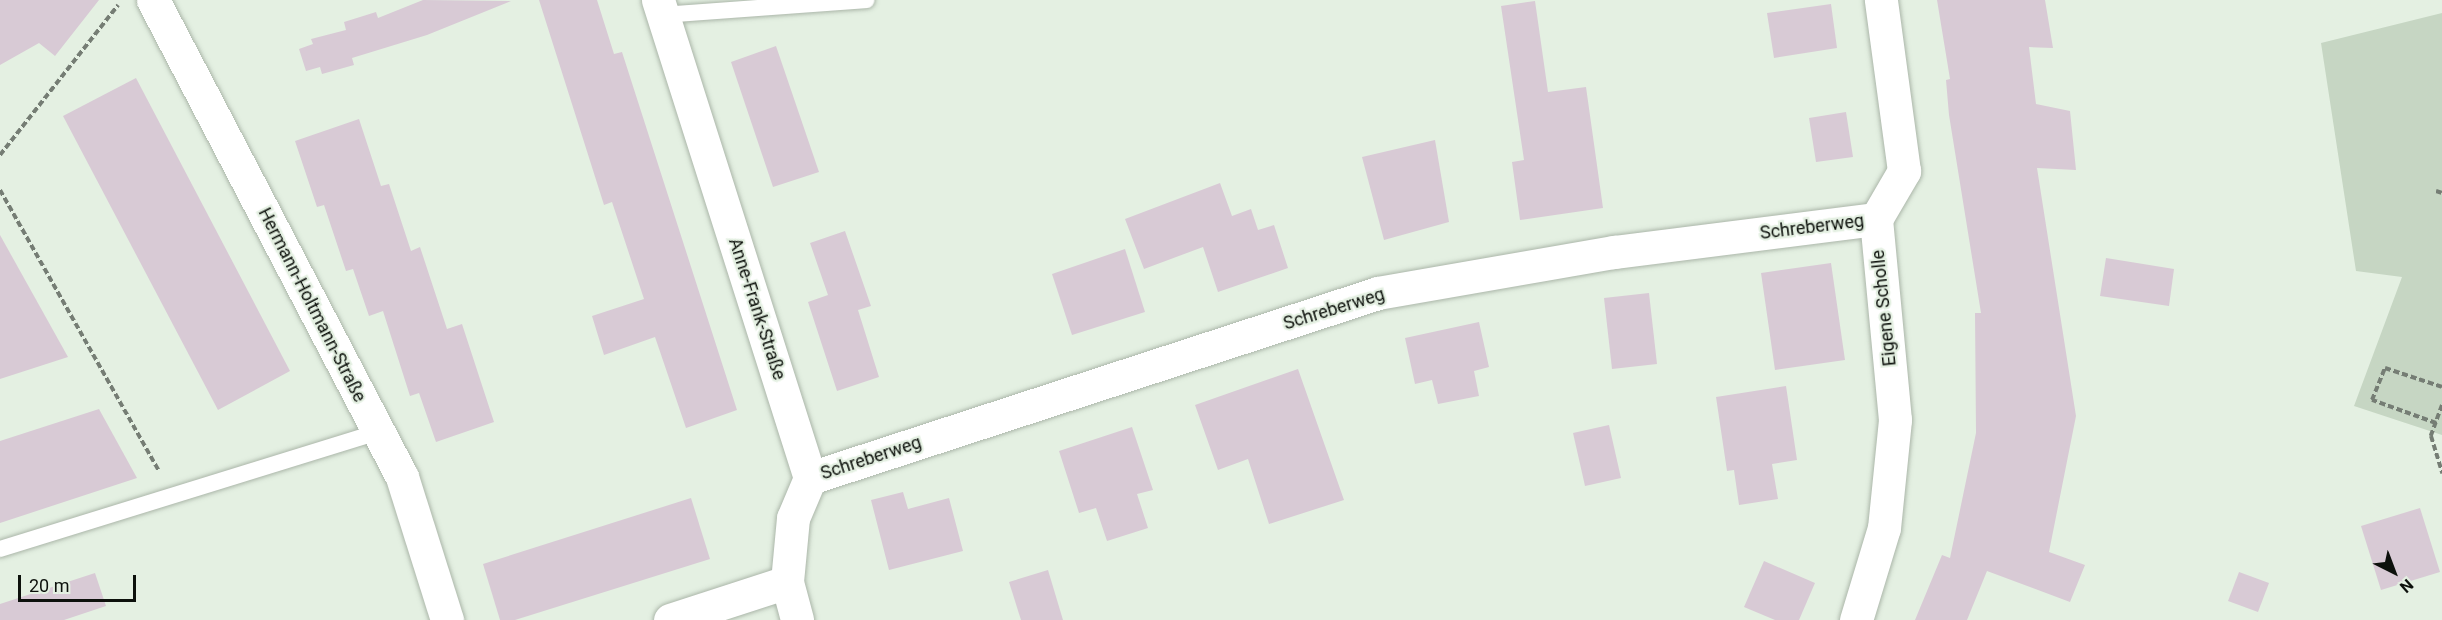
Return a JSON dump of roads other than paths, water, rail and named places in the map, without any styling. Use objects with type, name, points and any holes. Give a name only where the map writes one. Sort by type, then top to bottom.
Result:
[{"type":"street","name":"Hermann-Holtmann-Straße","points":[[153,0],[402,477],[447,620]]},
{"type":"street","points":[[1876,219],[1904,171],[1881,0]]},
{"type":"street","name":"Anne-Frank-Straße","points":[[661,8],[810,478]]},
{"type":"street","name":"Schreberweg","points":[[810,478],[1378,293],[1614,252],[1876,219]]},
{"type":"street","name":"Eigene Scholle","points":[[1856,620],[1884,528],[1895,420],[1876,219]]},
{"type":"street","points":[[797,620],[787,582],[793,518],[810,478]]},
{"type":"street","points":[[670,620],[787,582]]},
{"type":"lane","points":[[661,8],[866,0]]},
{"type":"lane","points":[[0,549],[377,432]]}]
